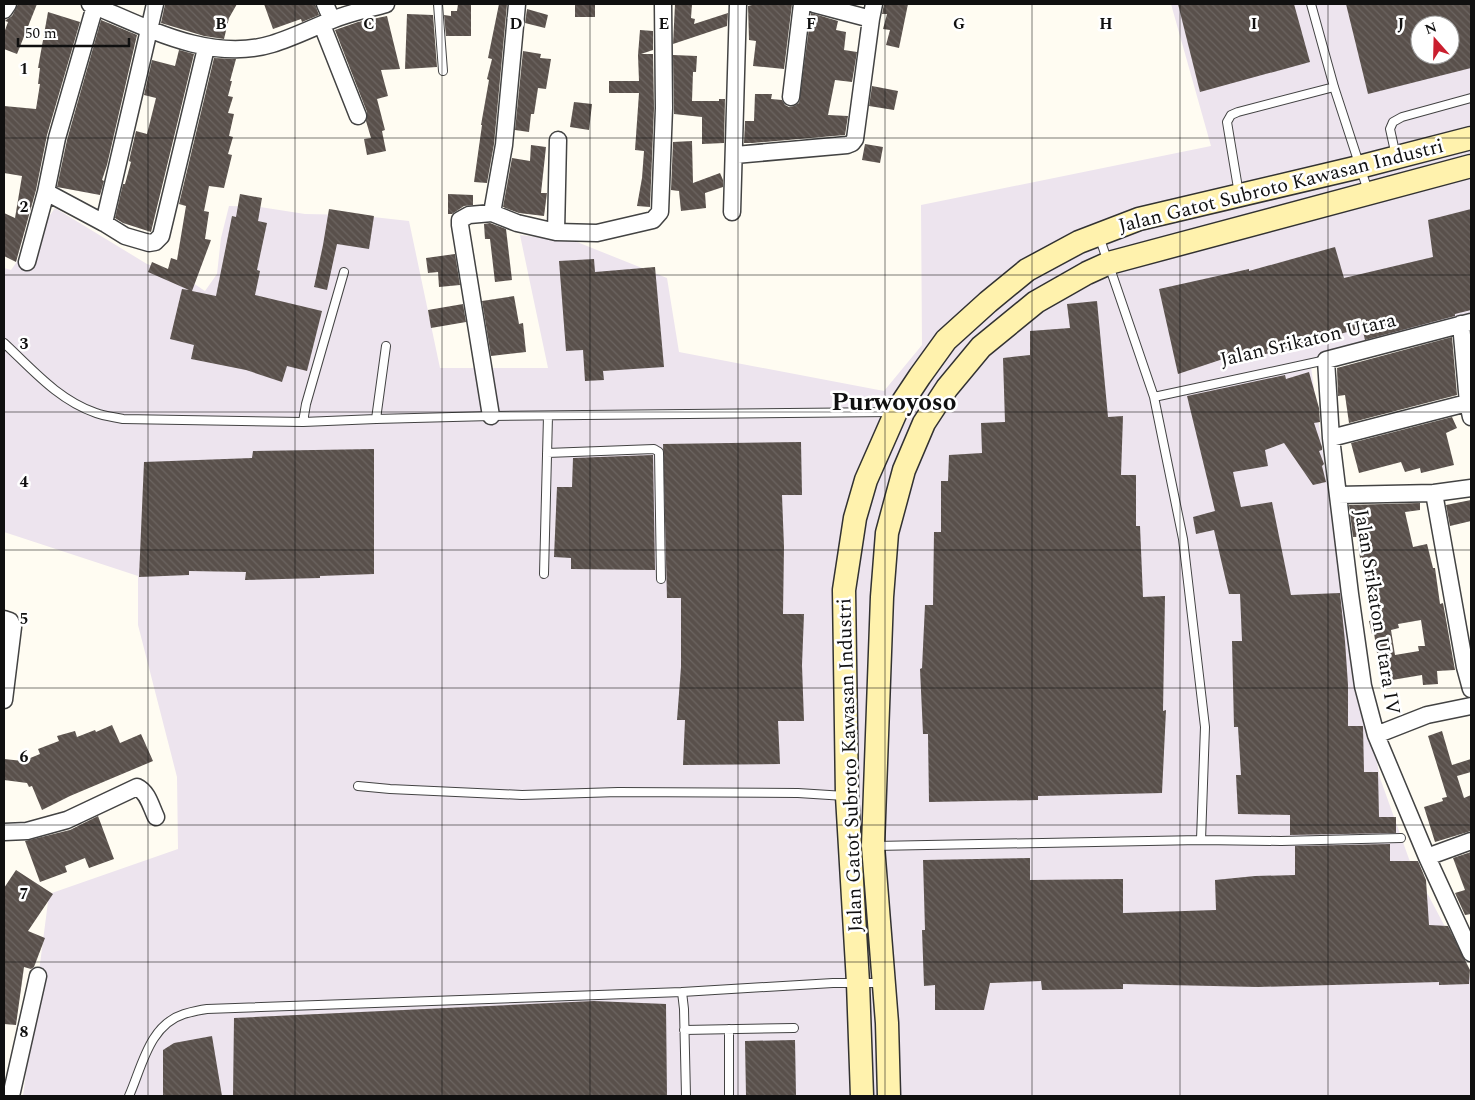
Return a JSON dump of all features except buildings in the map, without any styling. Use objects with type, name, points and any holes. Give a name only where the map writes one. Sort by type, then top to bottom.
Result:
[{"type":"street","points":[[4,10],[8,4]]},
{"type":"street","points":[[104,223],[155,4]]},
{"type":"street","points":[[324,4],[327,22],[358,116]]},
{"type":"street","points":[[27,262],[46,192],[57,138],[93,5],[149,29],[206,48],[238,49],[271,44],[327,22],[386,4]]},
{"type":"street","points":[[492,213],[504,145],[517,4]]},
{"type":"street","points":[[490,416],[460,220],[469,215],[492,213],[517,222],[556,232],[597,232],[653,220],[660,212],[664,108],[663,4]]},
{"type":"street","points":[[732,212],[738,4]]},
{"type":"street","points":[[791,97],[802,4]]},
{"type":"street","points":[[735,155],[818,148],[852,143],[855,139],[872,11],[814,4]]},
{"type":"street","points":[[46,192],[125,236],[148,244],[155,242],[161,236],[206,48]]},
{"type":"street","name":"Jalan Gatot Subroto Kawasan Industri","points":[[889,1096],[884,983],[861,846],[847,796],[844,590],[855,518],[866,480],[896,412],[946,340],[988,302],[1027,270],[1099,234],[1139,219],[1359,167],[1471,138]]},
{"type":"street","points":[[556,232],[558,140]]},
{"type":"street","name":"Jalan Gatot Subroto Kawasan Industri","points":[[862,1096],[858,983],[861,846],[887,534],[904,470],[924,423],[947,388],[981,347],[1036,302],[1086,273],[1109,263],[1471,166]]},
{"type":"street","points":[[1331,438],[1470,407],[1466,323]]},
{"type":"street","name":"Jalan Srikaton Utara","points":[[1326,360],[1466,323]]},
{"type":"street","name":"Jalan Srikaton Utara IV","points":[[1326,360],[1331,438],[1363,686],[1376,735],[1427,857],[1464,922],[1471,953]]},
{"type":"street","name":"Jalan Srikaton Utara IV","points":[[1338,495],[1434,493],[1471,488]]},
{"type":"street","points":[[1434,493],[1465,667],[1471,689]]},
{"type":"street","points":[[4,620],[10,620],[13,627],[4,700]]},
{"type":"street","points":[[1376,735],[1428,715],[1471,706]]},
{"type":"street","points":[[4,832],[28,831],[67,820],[137,787],[146,794],[156,817]]},
{"type":"street","points":[[1427,857],[1471,841]]},
{"type":"street","points":[[9,1091],[38,976]]},
{"type":"lane","points":[[438,4],[444,71]]},
{"type":"lane","points":[[1311,4],[1334,87],[1368,193]]},
{"type":"lane","points":[[1239,195],[1227,122],[1231,115],[1334,87]]},
{"type":"lane","points":[[1396,156],[1390,129],[1393,122],[1402,117],[1471,98]]},
{"type":"lane","points":[[1099,234],[1154,397],[1184,539],[1206,727],[1201,840]]},
{"type":"lane","points":[[303,422],[306,404],[344,272]]},
{"type":"lane","points":[[4,343],[53,389],[72,403],[98,414],[123,419],[303,422],[490,416],[896,412]]},
{"type":"lane","points":[[376,419],[386,346]]},
{"type":"lane","name":"Jalan Srikaton Utara","points":[[1154,397],[1326,360]]},
{"type":"lane","points":[[544,574],[548,416]]},
{"type":"lane","points":[[546,453],[654,449],[659,452],[661,579]]},
{"type":"lane","points":[[358,786],[522,796],[646,792],[798,793],[847,796]]},
{"type":"lane","points":[[861,846],[1401,838]]},
{"type":"lane","points":[[129,1096],[149,1046],[164,1025],[182,1014],[207,1008],[682,992],[884,983]]},
{"type":"lane","points":[[682,992],[686,1096]]},
{"type":"lane","points":[[684,1030],[794,1028]]},
{"type":"lane","points":[[729,1029],[729,1096]]},
{"type":"shaded area","points":[[1171,4],[1471,4],[1471,318],[1310,360],[1346,598],[1380,778],[1409,859],[1459,953],[1471,980],[1471,1096],[23,1096],[49,894],[178,849],[177,777],[138,625],[138,576],[4,532],[4,268],[11,270],[55,208],[147,264],[184,277],[205,291],[217,274],[221,238],[229,206],[260,207],[305,214],[355,215],[409,221],[440,368],[548,368],[520,235],[577,242],[667,278],[679,352],[884,391],[922,345],[921,205],[1211,146]]},
{"type":"district","name":"Purwoyoso","points":[[894,403]]}]
